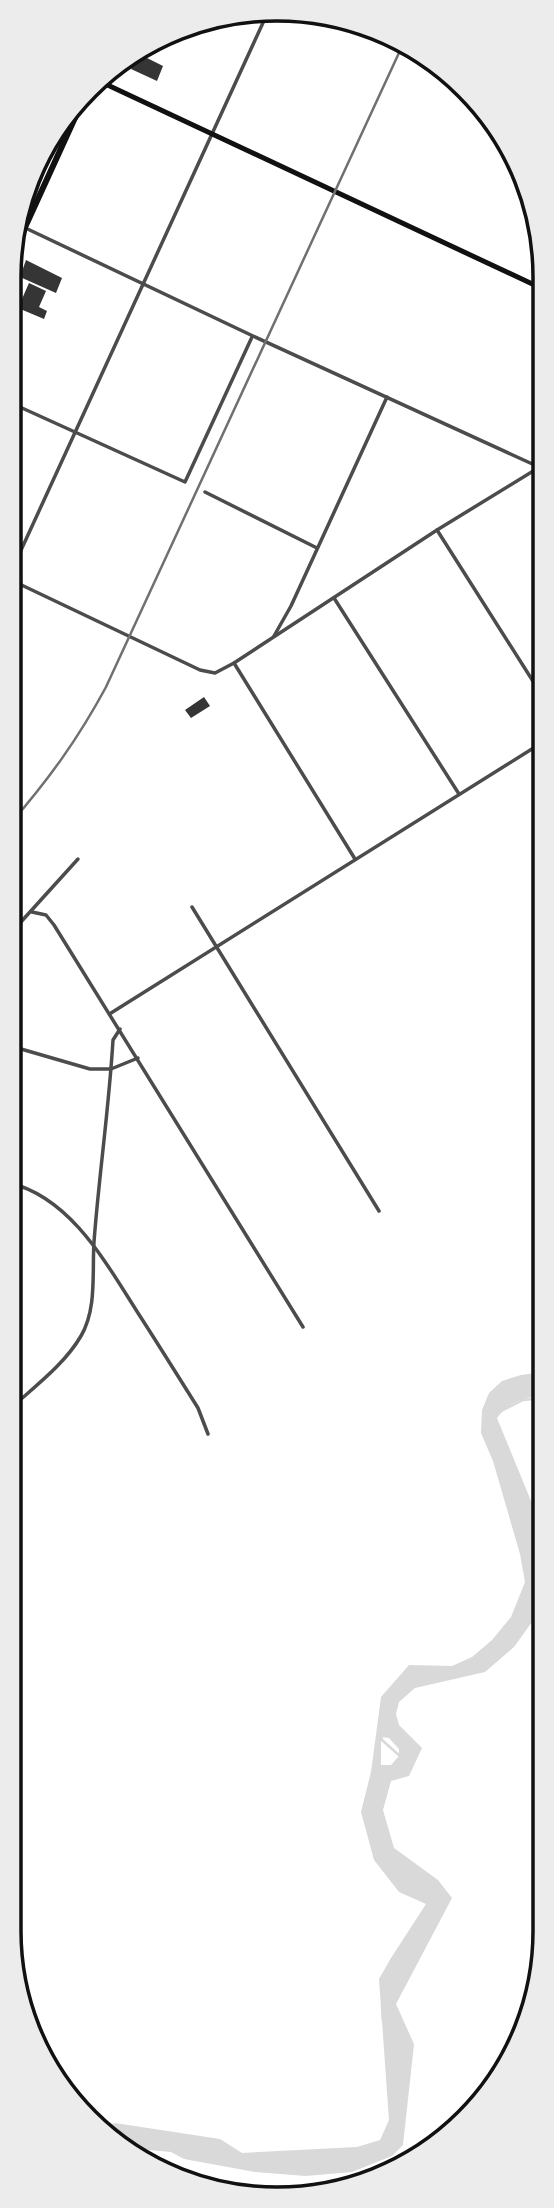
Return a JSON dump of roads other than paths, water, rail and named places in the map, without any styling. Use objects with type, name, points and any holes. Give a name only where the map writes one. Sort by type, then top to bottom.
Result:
[{"type":"highway","points":[[27,224],[74,121]]},
{"type":"main road","points":[[108,85],[533,284]]},
{"type":"street","points":[[21,551],[263,22]]},
{"type":"street","points":[[26,228],[253,336],[533,462]]},
{"type":"street","points":[[21,408],[185,482],[253,336]]},
{"type":"street","points":[[273,638],[291,606],[387,397]]},
{"type":"street","points":[[21,585],[200,670],[215,673],[533,471]]},
{"type":"street","points":[[205,492],[317,548]]},
{"type":"street","points":[[437,530],[533,681]]},
{"type":"street","points":[[334,598],[459,794]]},
{"type":"street","points":[[234,663],[355,859]]},
{"type":"street","points":[[111,1013],[533,748]]},
{"type":"street","points":[[21,923],[78,859]]},
{"type":"street","points":[[192,907],[379,1211]]},
{"type":"street","points":[[32,912],[46,915],[54,925],[111,1013],[303,1327]]},
{"type":"street","points":[[21,1399],[71,1351],[82,1334],[92,1295],[94,1244],[113,1040],[120,1029]]},
{"type":"street","points":[[21,1049],[90,1069],[111,1069],[138,1058]]},
{"type":"street","points":[[21,1186],[56,1208],[94,1244],[198,1408],[208,1434]]},
{"type":"waterway","points":[[501,1411],[523,1400],[533,1399]]},
{"type":"waterway","points":[[381,1734],[382,1740],[401,1757]]},
{"type":"waterway","points":[[382,2007],[383,2021]]},
{"type":"railway","points":[[21,811],[62,758],[106,687],[399,52]]}]
